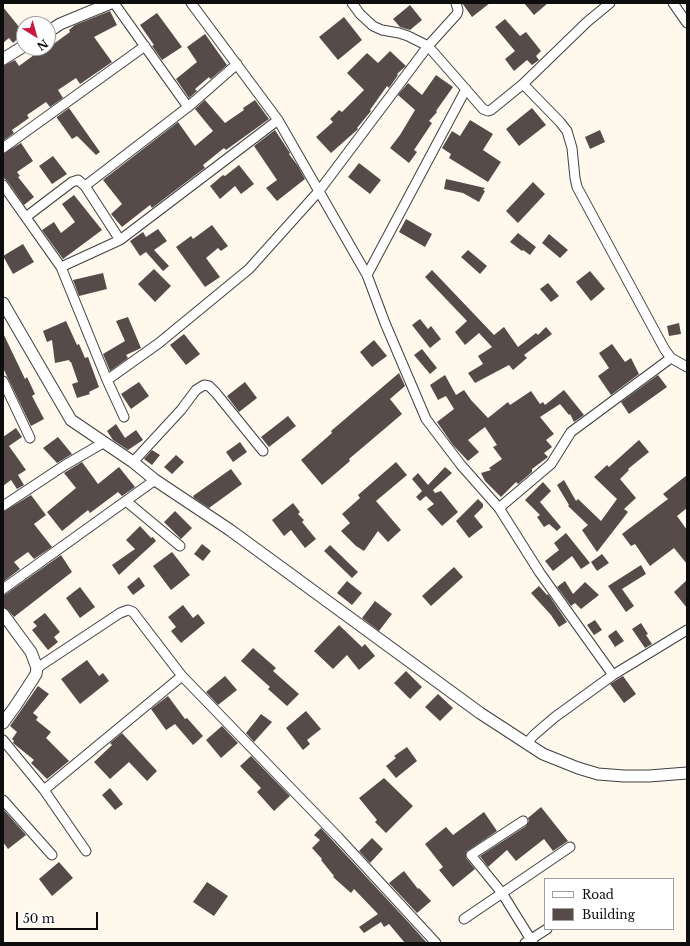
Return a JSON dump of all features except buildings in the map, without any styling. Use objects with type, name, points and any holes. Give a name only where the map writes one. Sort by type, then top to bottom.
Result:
[{"type":"street","points":[[56,27],[110,3]]},
{"type":"street","points":[[114,3],[188,107]]},
{"type":"street","points":[[191,3],[278,120],[367,275],[385,323],[426,419],[460,465],[499,508],[540,573],[613,675]]},
{"type":"street","points":[[352,3],[360,14],[373,26],[382,30],[408,36],[428,46],[483,109],[488,111],[523,84],[587,22],[610,3]]},
{"type":"street","points":[[106,380],[159,343],[249,269],[319,191],[428,46],[457,14],[458,10],[456,3]]},
{"type":"street","points":[[673,3],[687,23]]},
{"type":"street","points":[[3,148],[145,46]]},
{"type":"street","points":[[3,59],[16,51]]},
{"type":"street","points":[[85,186],[188,107],[237,64]]},
{"type":"street","points":[[523,84],[567,131],[572,148],[577,187],[662,344],[671,358],[687,367]]},
{"type":"street","points":[[367,275],[466,89]]},
{"type":"street","points":[[61,267],[120,240],[278,120]]},
{"type":"street","points":[[26,217],[76,180],[80,181],[85,186],[120,240]]},
{"type":"street","points":[[3,185],[61,267],[106,380],[124,417]]},
{"type":"street","points":[[3,303],[71,420],[133,462],[155,480],[230,530],[480,713],[543,754],[598,774],[649,776],[687,773]]},
{"type":"street","points":[[499,508],[551,464],[571,432],[671,358]]},
{"type":"street","points":[[3,381],[30,438]]},
{"type":"street","points":[[133,462],[181,410],[196,390],[204,385],[209,386],[216,393],[263,451]]},
{"type":"street","points":[[3,506],[103,443]]},
{"type":"street","points":[[3,589],[155,480]]},
{"type":"street","points":[[126,501],[180,546]]},
{"type":"street","points":[[37,668],[120,614],[128,610],[135,614],[182,676],[338,837],[436,943]]},
{"type":"street","points":[[3,614],[31,652],[37,668],[33,679],[3,723]]},
{"type":"street","points":[[527,743],[555,717],[613,675],[687,630]]},
{"type":"street","points":[[44,790],[182,676]]},
{"type":"street","points":[[3,740],[44,790],[86,851]]},
{"type":"street","points":[[3,800],[52,855]]},
{"type":"street","points":[[523,821],[471,855],[502,893],[530,942],[546,930]]},
{"type":"street","points":[[464,919],[570,847]]}]
